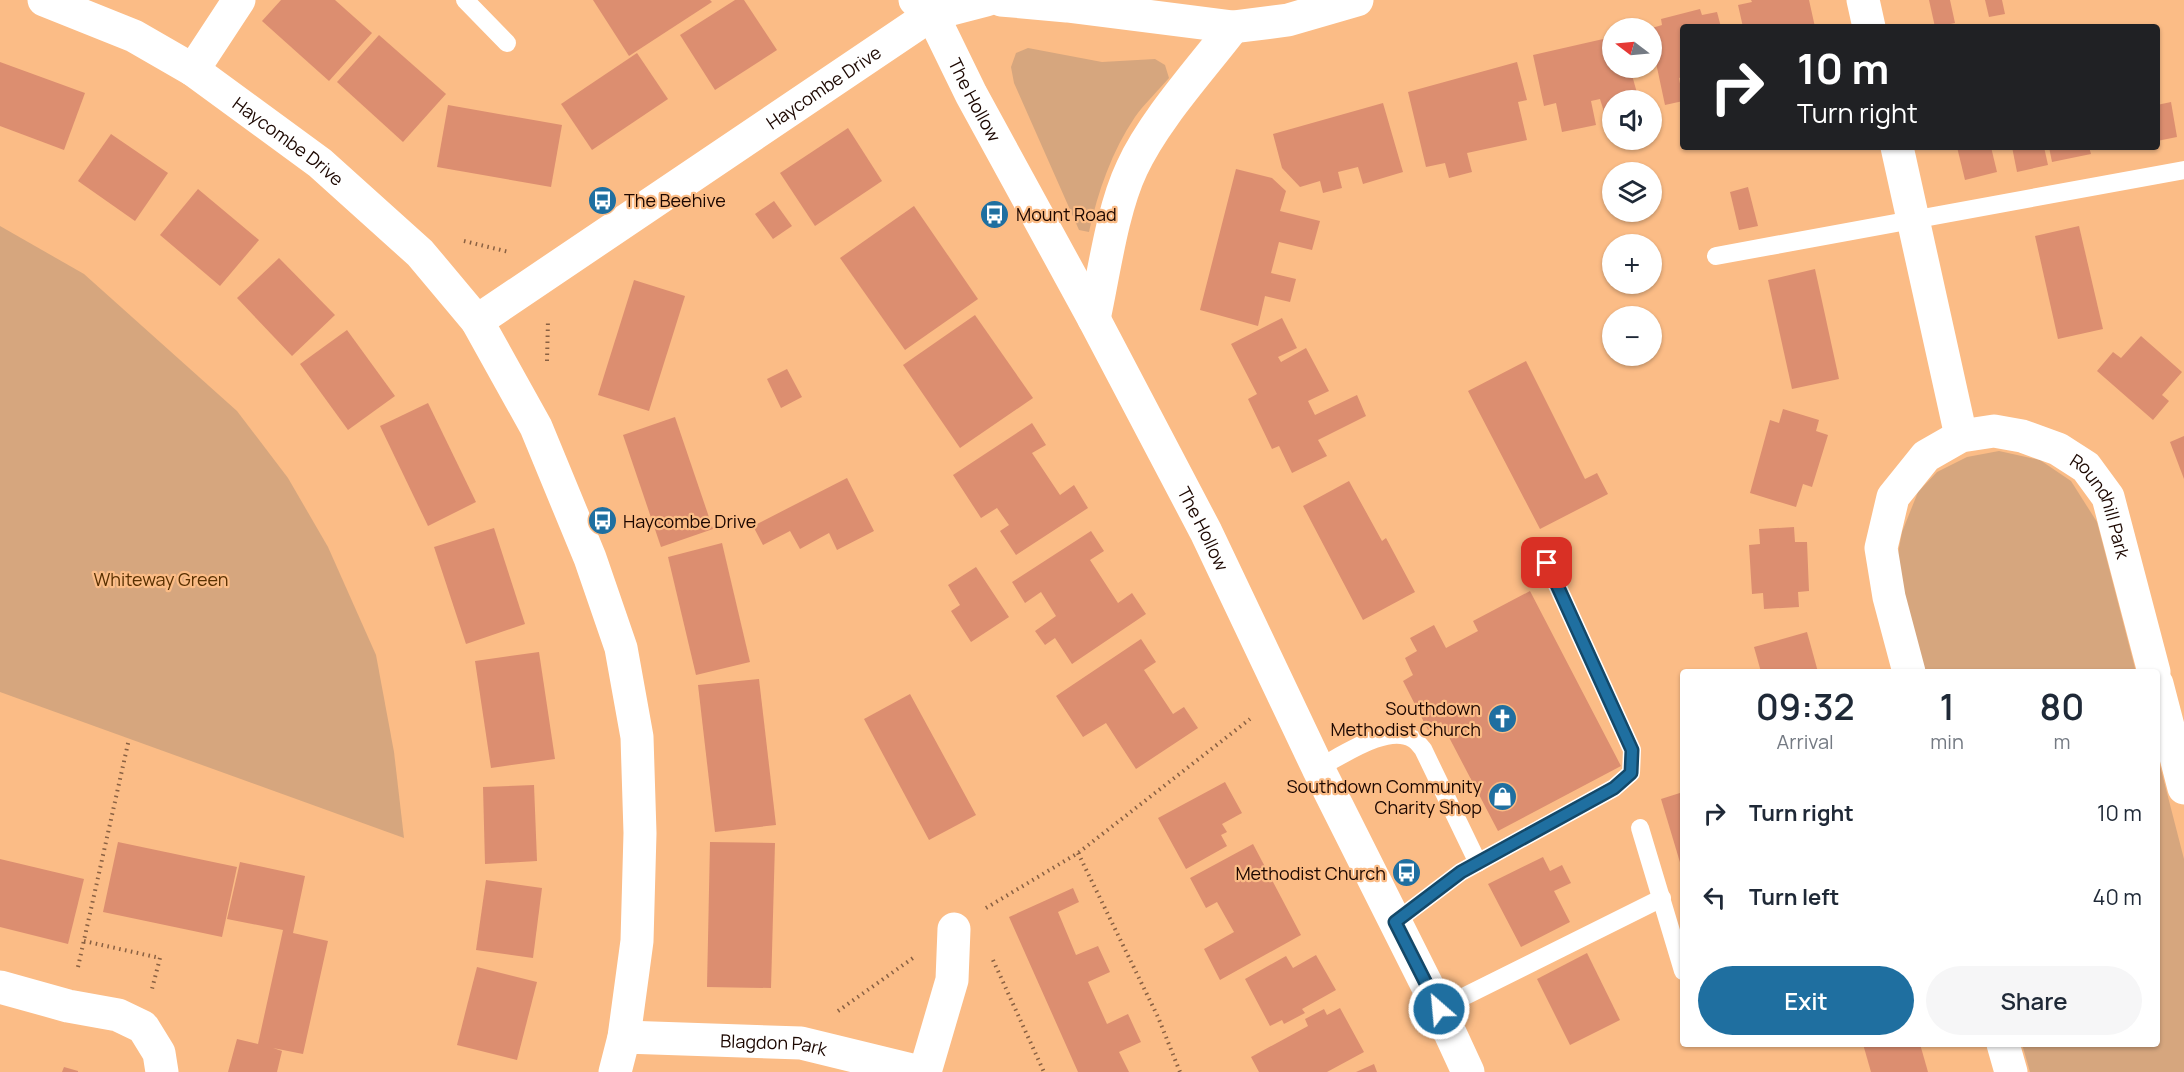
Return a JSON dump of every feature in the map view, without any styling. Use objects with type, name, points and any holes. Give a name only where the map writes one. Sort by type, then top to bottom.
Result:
[{"type":"street","name":"Haycombe Drive","points":[[44,0],[134,36],[193,70],[320,163],[420,254],[477,321],[536,427],[590,558],[621,648],[637,737],[640,833],[637,941],[624,1038],[615,1072]]},
{"type":"street","points":[[193,70],[239,0]]},
{"type":"street","points":[[924,7],[986,0]]},
{"type":"street","points":[[1000,0],[1233,27],[1286,10],[1358,0]]},
{"type":"street","points":[[1863,0],[1868,24]]},
{"type":"street","name":"Haycombe Drive","points":[[477,321],[924,7]]},
{"type":"street","name":"The Hollow","points":[[924,7],[1094,319],[1206,532],[1318,768],[1439,1009],[1468,1072]]},
{"type":"street","points":[[1094,319],[1118,209],[1131,169],[1153,131],[1233,27]]},
{"type":"street","points":[[1898,150],[1961,436]]},
{"type":"street","name":"Roundhill Park","points":[[1907,669],[1889,597],[1881,548],[1893,497],[1926,456],[1961,436],[1994,431],[2022,436],[2058,449],[2086,467],[2108,497],[2153,669]]},
{"type":"street","points":[[2160,696],[2184,788]]},
{"type":"street","points":[[926,1072],[952,980],[954,929]]},
{"type":"street","points":[[0,987],[68,1006],[118,1015],[143,1027],[159,1053],[162,1072]]},
{"type":"street","name":"Blagdon Park","points":[[624,1038],[801,1043],[851,1063],[920,1072]]},
{"type":"street","points":[[2004,1047],[2011,1072]]},
{"type":"lane","points":[[465,0],[507,43]]},
{"type":"lane","points":[[1716,256],[2184,170]]},
{"type":"lane","points":[[1395,922],[1461,872],[1614,788],[1631,773],[1632,750],[1547,563]]},
{"type":"lane","points":[[1318,768],[1383,735],[1401,734],[1414,739],[1423,749],[1478,863]]},
{"type":"lane","points":[[1640,828],[1680,961]]},
{"type":"lane","points":[[1439,1009],[1662,898]]},
{"type":"path","points":[[801,1043],[847,1003],[974,915],[1078,853],[1283,694]]},
{"type":"path","points":[[68,1006],[129,739]]},
{"type":"path","points":[[1078,853],[1158,1017],[1180,1072]]},
{"type":"path","points":[[84,941],[160,958],[143,1027]]},
{"type":"path","points":[[992,957],[1044,1072]]},
{"type":"green space","points":[[1028,48],[1102,62],[1155,59],[1165,65],[1169,78],[1143,107],[1127,130],[1101,187],[1089,232],[1079,230],[1014,83],[1011,67],[1016,53]]},
{"type":"green space","name":"Whiteway Green","points":[[0,226],[84,274],[237,411],[288,478],[328,547],[376,655],[394,752],[404,838],[0,692]]},
{"type":"green space","points":[[1999,451],[2040,460],[2071,481],[2097,522],[2135,669],[1923,669],[1896,564],[1902,532],[1918,492],[1937,472],[1967,457]]},
{"type":"green space","points":[[2160,766],[2184,859],[2184,1072],[2030,1072],[2023,1047],[2160,1047]]},
{"type":"building","points":[[281,0],[335,0],[372,33],[329,81],[262,21]]},
{"type":"building","points":[[593,0],[710,0],[712,2],[629,56]]},
{"type":"building","points":[[735,0],[744,0],[777,50],[715,90],[680,35]]},
{"type":"building","points":[[1751,0],[1809,0],[1814,24],[1742,24],[1738,5],[1752,2]]},
{"type":"building","points":[[1929,0],[1950,0],[1955,23],[1934,24]]},
{"type":"building","points":[[1985,0],[2002,0],[2005,14],[1989,17]]},
{"type":"building","points":[[1700,9],[1702,15],[1717,12],[1720,24],[1680,24],[1680,102],[1665,105],[1659,78],[1662,78],[1662,19]]},
{"type":"building","points":[[379,35],[446,94],[403,142],[337,82]]},
{"type":"building","points":[[1602,39],[1602,78],[1633,78],[1636,90],[1602,90],[1602,105],[1600,99],[1591,101],[1596,125],[1562,132],[1556,103],[1544,106],[1533,55]]},
{"type":"building","points":[[637,53],[668,99],[592,150],[561,104]]},
{"type":"building","points":[[0,62],[85,93],[64,150],[0,126]]},
{"type":"building","points":[[1517,62],[1527,100],[1518,102],[1527,140],[1467,153],[1472,172],[1449,178],[1445,163],[1426,167],[1408,92]]},
{"type":"building","points":[[2171,102],[2177,137],[2160,140],[2160,104]]},
{"type":"building","points":[[1383,103],[1403,172],[1363,184],[1358,167],[1338,172],[1342,188],[1323,193],[1320,181],[1300,187],[1282,168],[1273,134]]},
{"type":"building","points":[[448,105],[562,125],[551,187],[437,167]]},
{"type":"building","points":[[848,128],[882,181],[815,226],[780,173]]},
{"type":"building","points":[[111,134],[168,173],[135,221],[78,181]]},
{"type":"building","points":[[1958,150],[1992,150],[1997,172],[1965,180]]},
{"type":"building","points":[[2013,150],[2045,150],[2048,165],[2017,172]]},
{"type":"building","points":[[2050,150],[2090,150],[2091,154],[2052,162]]},
{"type":"building","points":[[1236,169],[1272,178],[1286,191],[1280,211],[1320,221],[1312,250],[1279,242],[1271,273],[1296,279],[1290,302],[1265,296],[1258,326],[1200,310]]},
{"type":"building","points":[[1748,187],[1758,226],[1739,230],[1730,192]]},
{"type":"building","points":[[198,189],[259,240],[220,286],[160,235]]},
{"type":"building","points":[[774,201],[792,226],[773,239],[755,214]]},
{"type":"building","points":[[914,206],[978,299],[905,350],[840,258]]},
{"type":"building","points":[[2079,226],[2103,329],[2058,339],[2035,236]]},
{"type":"building","points":[[279,258],[335,315],[292,356],[237,298]]},
{"type":"building","points":[[1815,269],[1839,379],[1792,389],[1768,280]]},
{"type":"building","points":[[634,280],[685,296],[649,411],[598,395]]},
{"type":"building","points":[[975,315],[1033,398],[960,448],[903,365]]},
{"type":"building","points":[[1282,318],[1297,348],[1278,357],[1281,362],[1306,348],[1329,391],[1308,401],[1315,415],[1357,395],[1366,416],[1318,440],[1327,456],[1292,473],[1279,446],[1272,449],[1248,399],[1257,394],[1231,344]]},
{"type":"building","points":[[347,330],[395,396],[348,430],[300,364]]},
{"type":"building","points":[[2141,336],[2182,372],[2162,395],[2169,401],[2153,420],[2097,371],[2113,352],[2121,358]]},
{"type":"building","points":[[1526,361],[1585,479],[1597,473],[1608,494],[1540,529],[1468,391]]},
{"type":"building","points":[[787,369],[802,397],[781,408],[767,379]]},
{"type":"building","points":[[428,403],[476,502],[428,526],[380,426]]},
{"type":"building","points":[[1783,409],[1819,420],[1816,431],[1828,435],[1812,487],[1803,484],[1796,507],[1750,493],[1770,420],[1779,423]]},
{"type":"building","points":[[675,417],[713,529],[661,547],[623,435]]},
{"type":"building","points":[[1032,423],[1046,445],[1032,453],[1060,495],[1074,485],[1088,508],[1016,555],[1000,531],[1009,525],[997,508],[981,518],[953,475]]},
{"type":"building","points":[[2184,436],[2184,479],[2170,442]]},
{"type":"building","points":[[847,478],[874,531],[837,550],[829,533],[800,549],[790,531],[763,545],[753,526]]},
{"type":"building","points":[[1349,481],[1382,541],[1386,538],[1415,592],[1363,620],[1303,506]]},
{"type":"building","points":[[1794,527],[1795,542],[1807,542],[1809,591],[1798,592],[1799,607],[1764,609],[1763,593],[1752,594],[1749,545],[1760,544],[1759,529]]},
{"type":"building","points":[[494,528],[525,624],[466,644],[434,547]]},
{"type":"building","points":[[1091,531],[1104,551],[1090,560],[1118,603],[1132,593],[1146,614],[1072,664],[1055,638],[1045,645],[1035,631],[1056,616],[1041,592],[1025,603],[1012,582]]},
{"type":"building","points":[[722,543],[750,662],[696,675],[668,557]]},
{"type":"building","points":[[976,567],[1009,617],[971,642],[951,611],[960,605],[948,585]]},
{"type":"building","points":[[1530,591],[1621,766],[1498,831],[1441,722],[1428,730],[1403,681],[1413,675],[1405,658],[1417,651],[1410,638],[1434,625],[1446,648],[1478,631],[1473,621]]},
{"type":"building","points":[[1807,632],[1817,669],[1760,669],[1754,647]]},
{"type":"building","points":[[1141,639],[1156,662],[1144,670],[1173,714],[1184,707],[1198,728],[1136,769],[1106,723],[1083,737],[1056,696]]},
{"type":"building","points":[[539,652],[555,759],[491,768],[475,661]]},
{"type":"building","points":[[759,679],[776,825],[715,832],[698,685]]},
{"type":"building","points":[[910,694],[976,815],[929,840],[864,719]]},
{"type":"building","points":[[1225,782],[1242,813],[1222,824],[1227,832],[1221,835],[1227,846],[1186,869],[1158,818]]},
{"type":"building","points":[[534,785],[537,861],[485,864],[483,787]]},
{"type":"building","points":[[1680,793],[1680,862],[1661,799]]},
{"type":"building","points":[[118,842],[237,867],[222,937],[103,912]]},
{"type":"building","points":[[710,842],[775,843],[771,988],[707,987]]},
{"type":"building","points":[[1253,844],[1301,935],[1220,980],[1204,949],[1234,932],[1217,902],[1206,908],[1190,878]]},
{"type":"building","points":[[1543,857],[1550,871],[1562,865],[1571,883],[1554,891],[1570,922],[1521,947],[1488,884]]},
{"type":"building","points":[[0,859],[84,879],[68,944],[0,927]]},
{"type":"building","points":[[240,862],[305,876],[293,933],[328,941],[303,1054],[273,1048],[282,1051],[277,1072],[228,1072],[237,1039],[258,1044],[283,930],[227,919]]},
{"type":"building","points":[[486,880],[542,888],[533,958],[476,950]]},
{"type":"building","points":[[1073,888],[1079,902],[1058,912],[1076,955],[1098,946],[1110,972],[1088,982],[1107,1024],[1128,1014],[1141,1042],[1119,1052],[1129,1072],[1078,1072],[1009,917]]},
{"type":"building","points":[[1587,953],[1620,1020],[1570,1045],[1537,979]]},
{"type":"building","points":[[1316,955],[1336,990],[1302,1009],[1305,1013],[1284,1024],[1282,1020],[1270,1026],[1245,979],[1286,956],[1293,968]]},
{"type":"building","points":[[477,967],[537,982],[517,1060],[457,1045]]},
{"type":"building","points":[[1340,1008],[1364,1052],[1327,1072],[1259,1072],[1251,1057],[1308,1026],[1305,1019],[1324,1009],[1327,1015]]},
{"type":"building","points":[[1864,1047],[1921,1047],[1928,1072],[1871,1072]]},
{"type":"building","points":[[1374,1064],[1377,1072],[1356,1072]]},
{"type":"building","points":[[64,1067],[78,1071],[78,1072],[62,1072]]},
{"type":"place","name":"The Beehive","points":[[603,200]]},
{"type":"place","name":"Mount Road","points":[[995,214]]},
{"type":"place","name":"Haycombe Drive","points":[[602,521]]},
{"type":"place","name":"Southdown Methodist Church","points":[[1502,718]]},
{"type":"place","name":"Southdown Community Charity Shop","points":[[1503,796]]},
{"type":"place","name":"Methodist Church","points":[[1407,873]]},
{"type":"route","points":[[1439,1009],[1395,922],[1461,872],[1614,788],[1631,773],[1632,750],[1547,563]]}]
